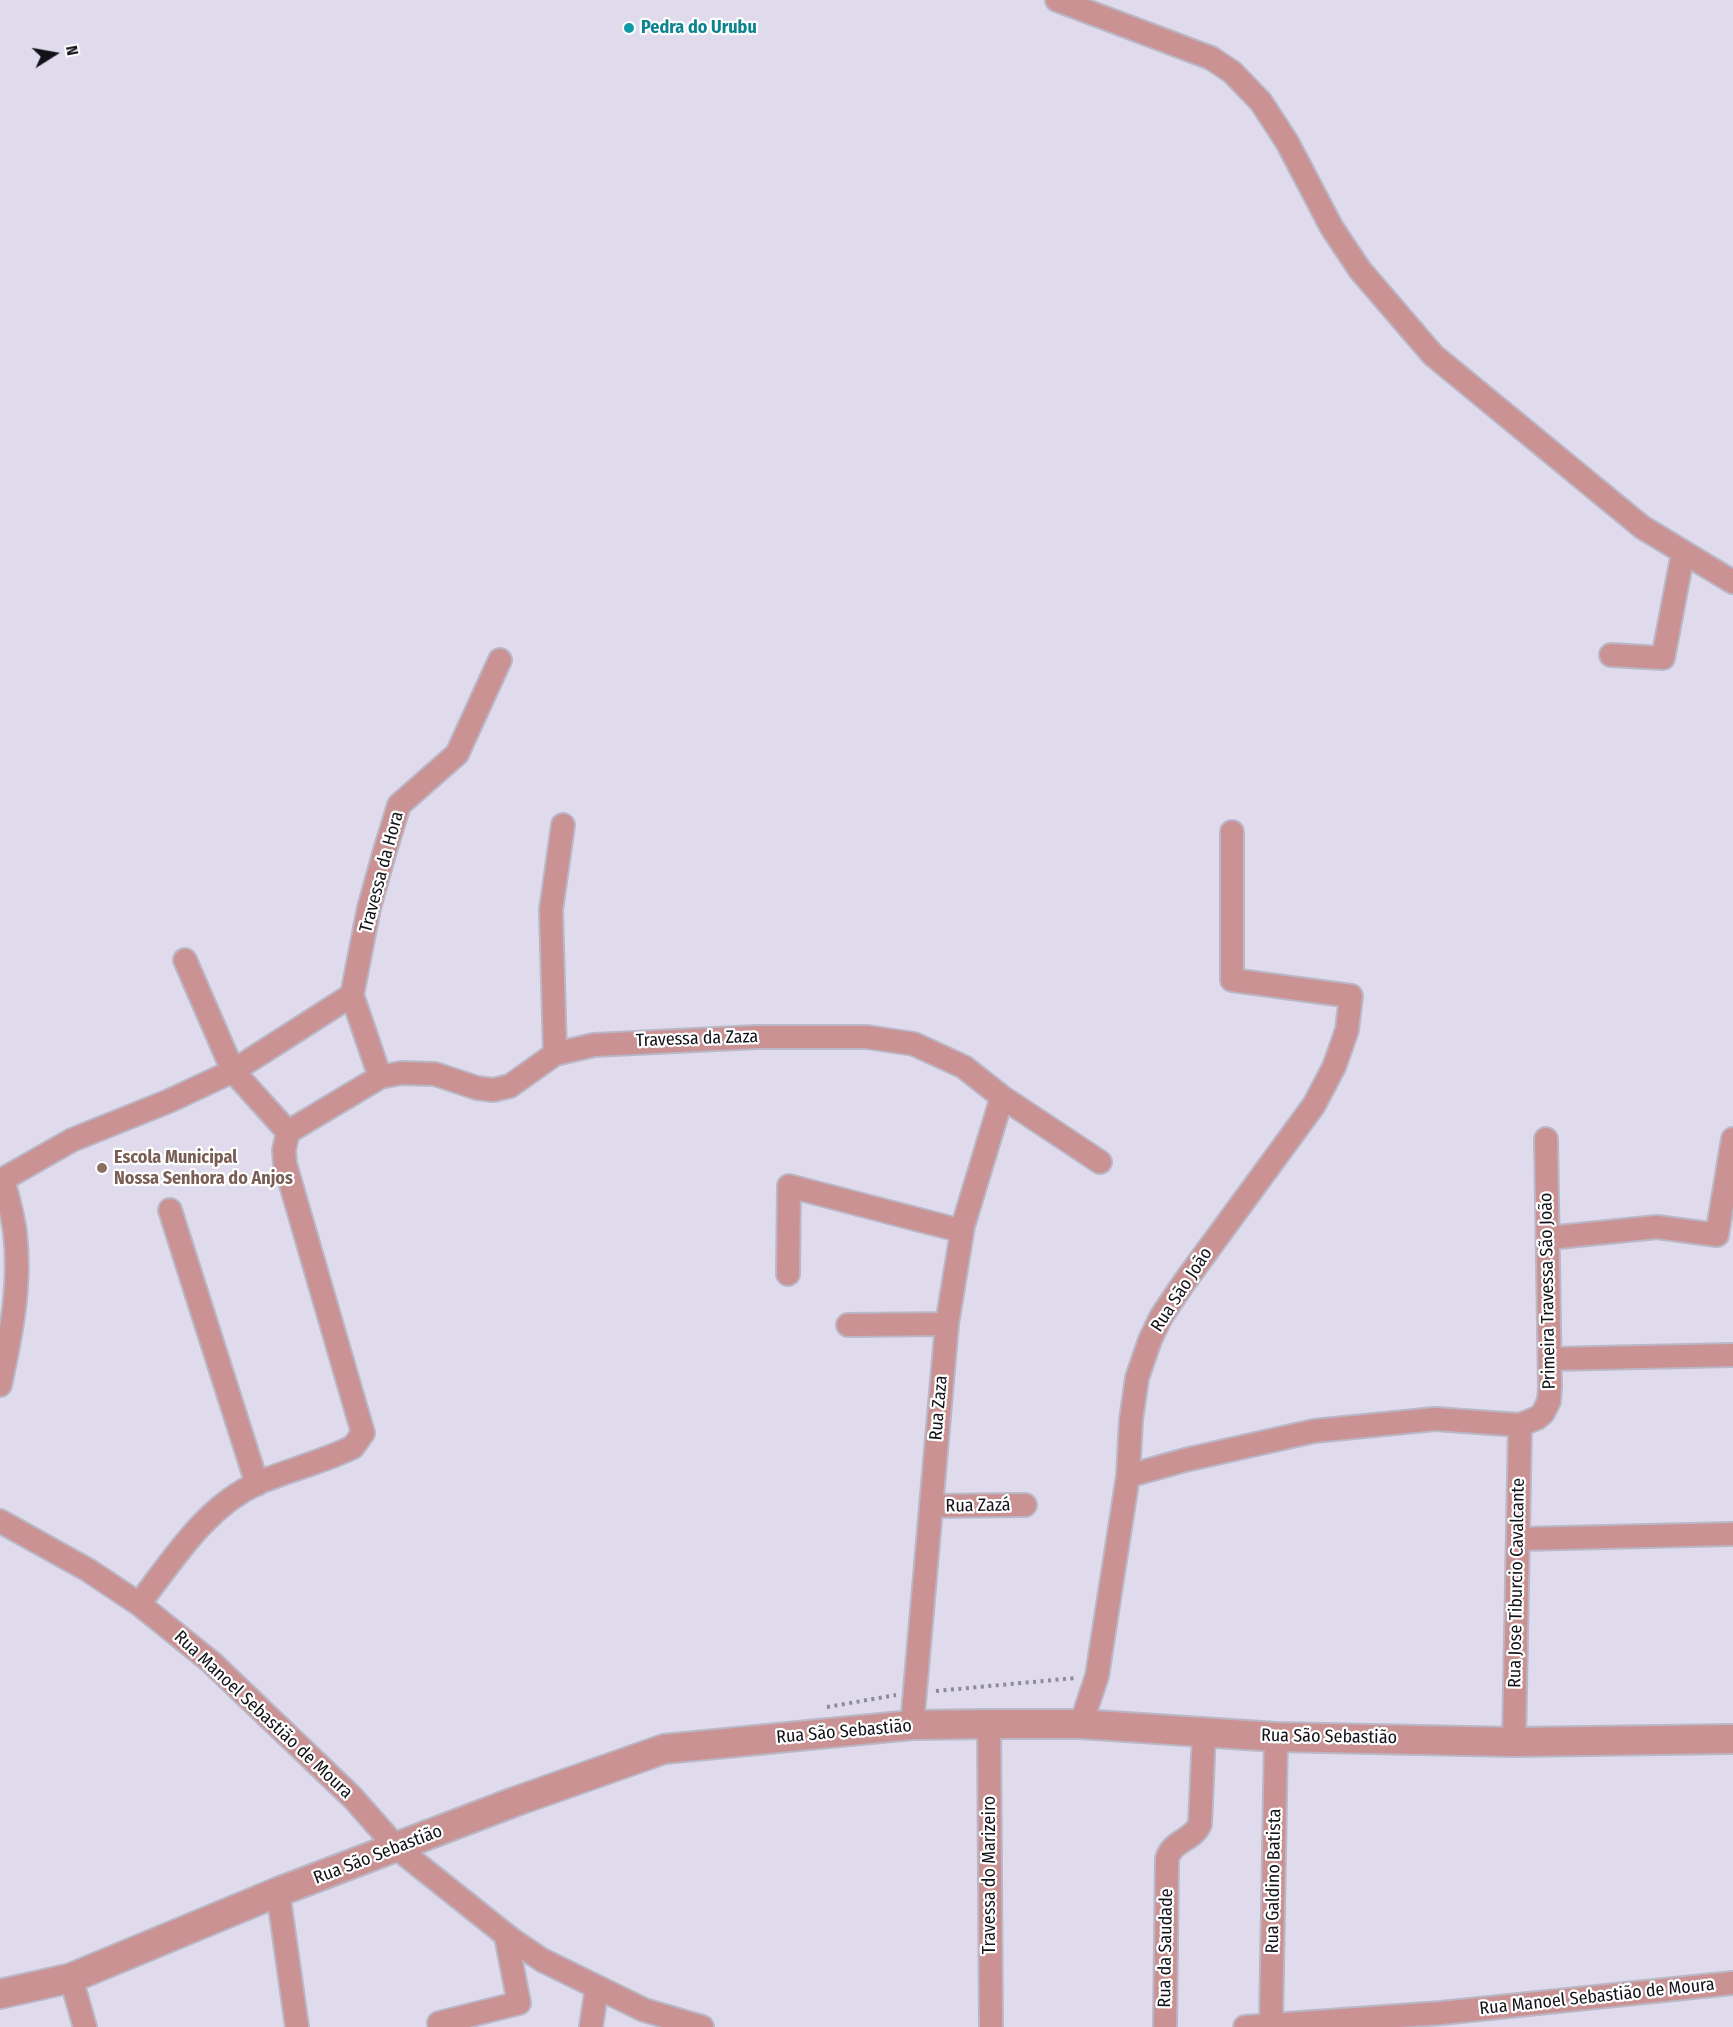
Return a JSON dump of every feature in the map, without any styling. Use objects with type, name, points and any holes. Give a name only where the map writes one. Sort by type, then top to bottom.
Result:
[{"type":"street","points":[[1057,0],[1201,54],[1232,72],[1261,102],[1287,142],[1322,210],[1360,270],[1433,355],[1642,527],[1733,582]]},
{"type":"street","points":[[1611,655],[1663,658],[1683,553]]},
{"type":"street","name":"Travessa da Hora","points":[[380,1077],[352,994],[369,908],[399,805],[457,754],[500,660]]},
{"type":"street","points":[[555,1054],[551,910],[563,825]]},
{"type":"street","name":"Rua São João","points":[[1081,1724],[1097,1676],[1128,1476],[1131,1420],[1137,1378],[1161,1317],[1314,1106],[1334,1067],[1347,1030],[1352,996],[1232,980],[1232,832]]},
{"type":"street","points":[[138,1604],[209,1516],[227,1501],[257,1484],[339,1454],[356,1444],[363,1433],[285,1164],[284,1150],[288,1132],[233,1071],[185,960]]},
{"type":"street","points":[[0,1385],[17,1286],[15,1230],[1,1180],[72,1140],[169,1101],[233,1071],[352,994]]},
{"type":"street","name":"Travessa da Zaza","points":[[288,1132],[380,1077],[426,1072],[477,1088],[493,1090],[510,1086],[555,1054],[578,1047],[631,1041],[757,1037],[877,1038],[914,1044],[964,1067],[1002,1096],[1100,1162]]},
{"type":"street","name":"Rua Zaza","points":[[912,1725],[947,1323],[962,1231],[1002,1096]]},
{"type":"street","name":"Primeira Travessa São João","points":[[1520,1425],[1537,1419],[1546,1408],[1551,1359],[1546,1139]]},
{"type":"street","points":[[1548,1238],[1657,1227],[1717,1235],[1733,1139]]},
{"type":"street","points":[[788,1274],[789,1186],[962,1231]]},
{"type":"street","points":[[170,1210],[257,1484]]},
{"type":"street","points":[[848,1325],[947,1323]]},
{"type":"street","points":[[1551,1359],[1733,1355]]},
{"type":"street","points":[[1128,1476],[1185,1460],[1314,1431],[1435,1419],[1520,1425]]},
{"type":"street","name":"Rua Jose Tiburcio Cavalcante","points":[[1514,1742],[1520,1425]]},
{"type":"street","name":"Rua Zazá","points":[[931,1506],[1025,1505]]},
{"type":"street","name":"Rua Manoel Sebastião de Moura","points":[[0,1521],[88,1570],[138,1604],[227,1677],[353,1798],[397,1848],[506,1936],[542,1960],[644,2010],[702,2027]]},
{"type":"street","points":[[1519,1539],[1733,1534]]},
{"type":"street","name":"Rua São Sebastião","points":[[0,1994],[71,1978],[278,1892],[629,1760],[664,1749],[912,1725],[989,1724],[1081,1724],[1276,1737],[1514,1742],[1733,1739]]},
{"type":"street","name":"Travessa do Marizeiro","points":[[989,1724],[991,2027]]},
{"type":"street","name":"Rua da Saudade","points":[[1165,2027],[1167,1869],[1171,1849],[1194,1834],[1200,1824],[1204,1733]]},
{"type":"street","name":"Rua Galdino Batista","points":[[1271,2025],[1276,1737]]},
{"type":"street","points":[[278,1892],[297,2027]]},
{"type":"street","points":[[439,2023],[519,2003],[506,1936]]},
{"type":"street","points":[[71,1978],[85,2027]]},
{"type":"street","name":"Rua Manoel Sebastião de Moura","points":[[1245,2027],[1326,2024],[1733,1983]]},
{"type":"street","points":[[591,2027],[597,1987]]},
{"type":"place","name":"Pedra do Urubu","points":[[629,28]]},
{"type":"place","name":"Escola Municipal Nossa Senhora do Anjos","points":[[102,1168]]}]
